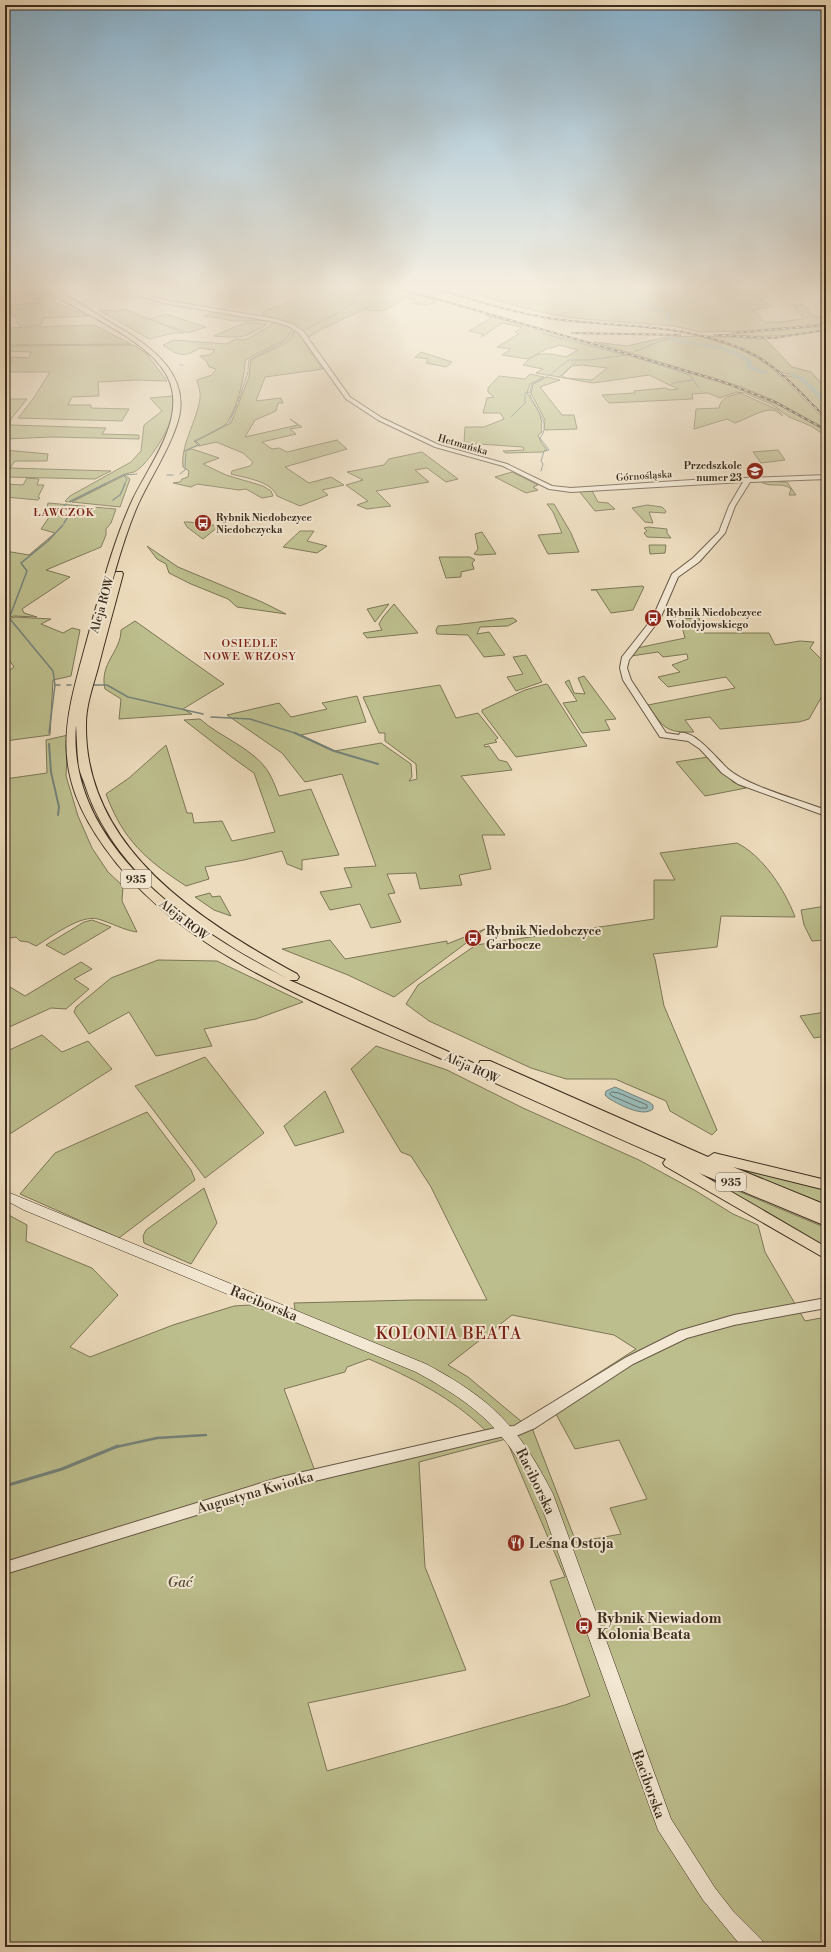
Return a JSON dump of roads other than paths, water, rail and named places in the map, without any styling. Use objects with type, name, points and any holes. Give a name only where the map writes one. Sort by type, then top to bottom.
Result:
[{"type":"main road","name":"Aleja ROW","points":[[172,380],[176,388],[178,413],[136,510],[104,595],[77,689],[70,731],[74,771],[82,799],[90,815],[121,862],[154,896],[178,916],[208,938],[258,969],[377,1025],[637,1142],[826,1222]]},
{"type":"main road","points":[[179,380],[185,400]]},
{"type":"main road","name":"Aleja ROW","points":[[182,423],[136,510],[86,692],[81,725],[81,753],[89,788],[109,826],[128,854],[173,900],[231,942],[264,962],[330,995],[664,1144],[826,1211]]},
{"type":"main road","points":[[637,1142],[826,1254]]},
{"type":"main road","points":[[664,1144],[718,1159],[826,1185]]},
{"type":"main road","name":"Raciborska","points":[[5,1195],[29,1208],[421,1368],[472,1398],[508,1432],[529,1463],[550,1507],[664,1824],[709,1894],[756,1947]]},
{"type":"street","name":"Hetmańska","points":[[335,380],[348,398],[367,411],[428,443],[505,465],[542,484],[558,490]]},
{"type":"street","name":"Górnośląska","points":[[558,490],[748,480],[826,478]]},
{"type":"street","points":[[748,480],[732,506],[722,533],[696,560],[675,576],[656,619],[624,661],[623,668],[626,676],[657,725],[669,734],[688,739],[703,747],[726,771],[741,782],[826,813]]},
{"type":"street","name":"Augustyna Kwiotka","points":[[5,1568],[281,1483],[500,1432],[516,1431],[530,1424],[629,1361],[678,1336],[700,1328],[822,1302]]},
{"type":"water","points":[[615,1087],[649,1102],[653,1105],[653,1109],[643,1112],[637,1111],[612,1101],[605,1095],[606,1091]]},
{"type":"waterway","points":[[238,402],[245,380]]},
{"type":"waterway","points":[[540,380],[532,384],[530,394],[543,421],[543,432],[540,438],[549,450],[544,451],[541,461],[543,464],[541,471]]},
{"type":"waterway","points":[[673,383],[692,380]]},
{"type":"waterway","points":[[694,380],[699,388]]},
{"type":"waterway","points":[[803,380],[826,403]]},
{"type":"waterway","points":[[511,417],[525,403],[525,393],[530,392]]},
{"type":"waterway","points":[[229,423],[237,404]]},
{"type":"waterway","points":[[180,474],[185,470],[186,450],[200,445],[195,441],[227,424]]},
{"type":"waterway","points":[[105,484],[123,475],[137,474]]},
{"type":"waterway","points":[[167,475],[173,475]]},
{"type":"waterway","points":[[124,476],[127,479],[124,485]]},
{"type":"waterway","points":[[70,502],[105,484]]},
{"type":"waterway","points":[[113,500],[120,495],[125,484]]},
{"type":"waterway","points":[[64,523],[69,515],[63,507],[66,504]]},
{"type":"waterway","points":[[10,616],[27,571],[21,563],[48,541],[63,525]]},
{"type":"waterway","points":[[10,619],[53,671],[55,685]]},
{"type":"waterway","points":[[49,733],[55,685]]},
{"type":"waterway","points":[[55,685],[60,685]]},
{"type":"waterway","points":[[94,685],[107,685],[128,697],[203,714]]},
{"type":"waterway","points":[[211,717],[250,719],[295,733]]},
{"type":"waterway","points":[[295,733],[334,751],[378,764]]},
{"type":"waterway","points":[[49,744],[51,772],[59,807],[58,815]]},
{"type":"waterway","points":[[116,1447],[157,1438],[206,1435]]},
{"type":"waterway","points":[[5,1486],[62,1469],[118,1446]]},
{"type":"railway","points":[[718,380],[775,402],[826,430]]},
{"type":"railway","points":[[787,380],[826,418]]},
{"type":"place","name":"Przedszkole numer 23","points":[[755,471]]},
{"type":"place","name":"Rybnik Niedobczyce Niedobczycka","points":[[203,523]]},
{"type":"place","name":"Rybnik Niedobczyce Wołodyjowskiego","points":[[653,618]]},
{"type":"place","name":"Rybnik Niedobczyce Garbocze","points":[[473,938]]},
{"type":"place","name":"Leśna Ostoja","points":[[516,1543]]},
{"type":"place","name":"Rybnik Niewiadom Kolonia Beata","points":[[584,1626]]},
{"type":"district","name":"ŁAWCZOK","points":[[64,512]]},
{"type":"district","name":"OSIEDLE NOWE WRZOSY","points":[[250,649]]},
{"type":"district","name":"KOLONIA BEATA","points":[[449,1333]]},
{"type":"park label","name":"Gać","points":[[180,1582]]}]
